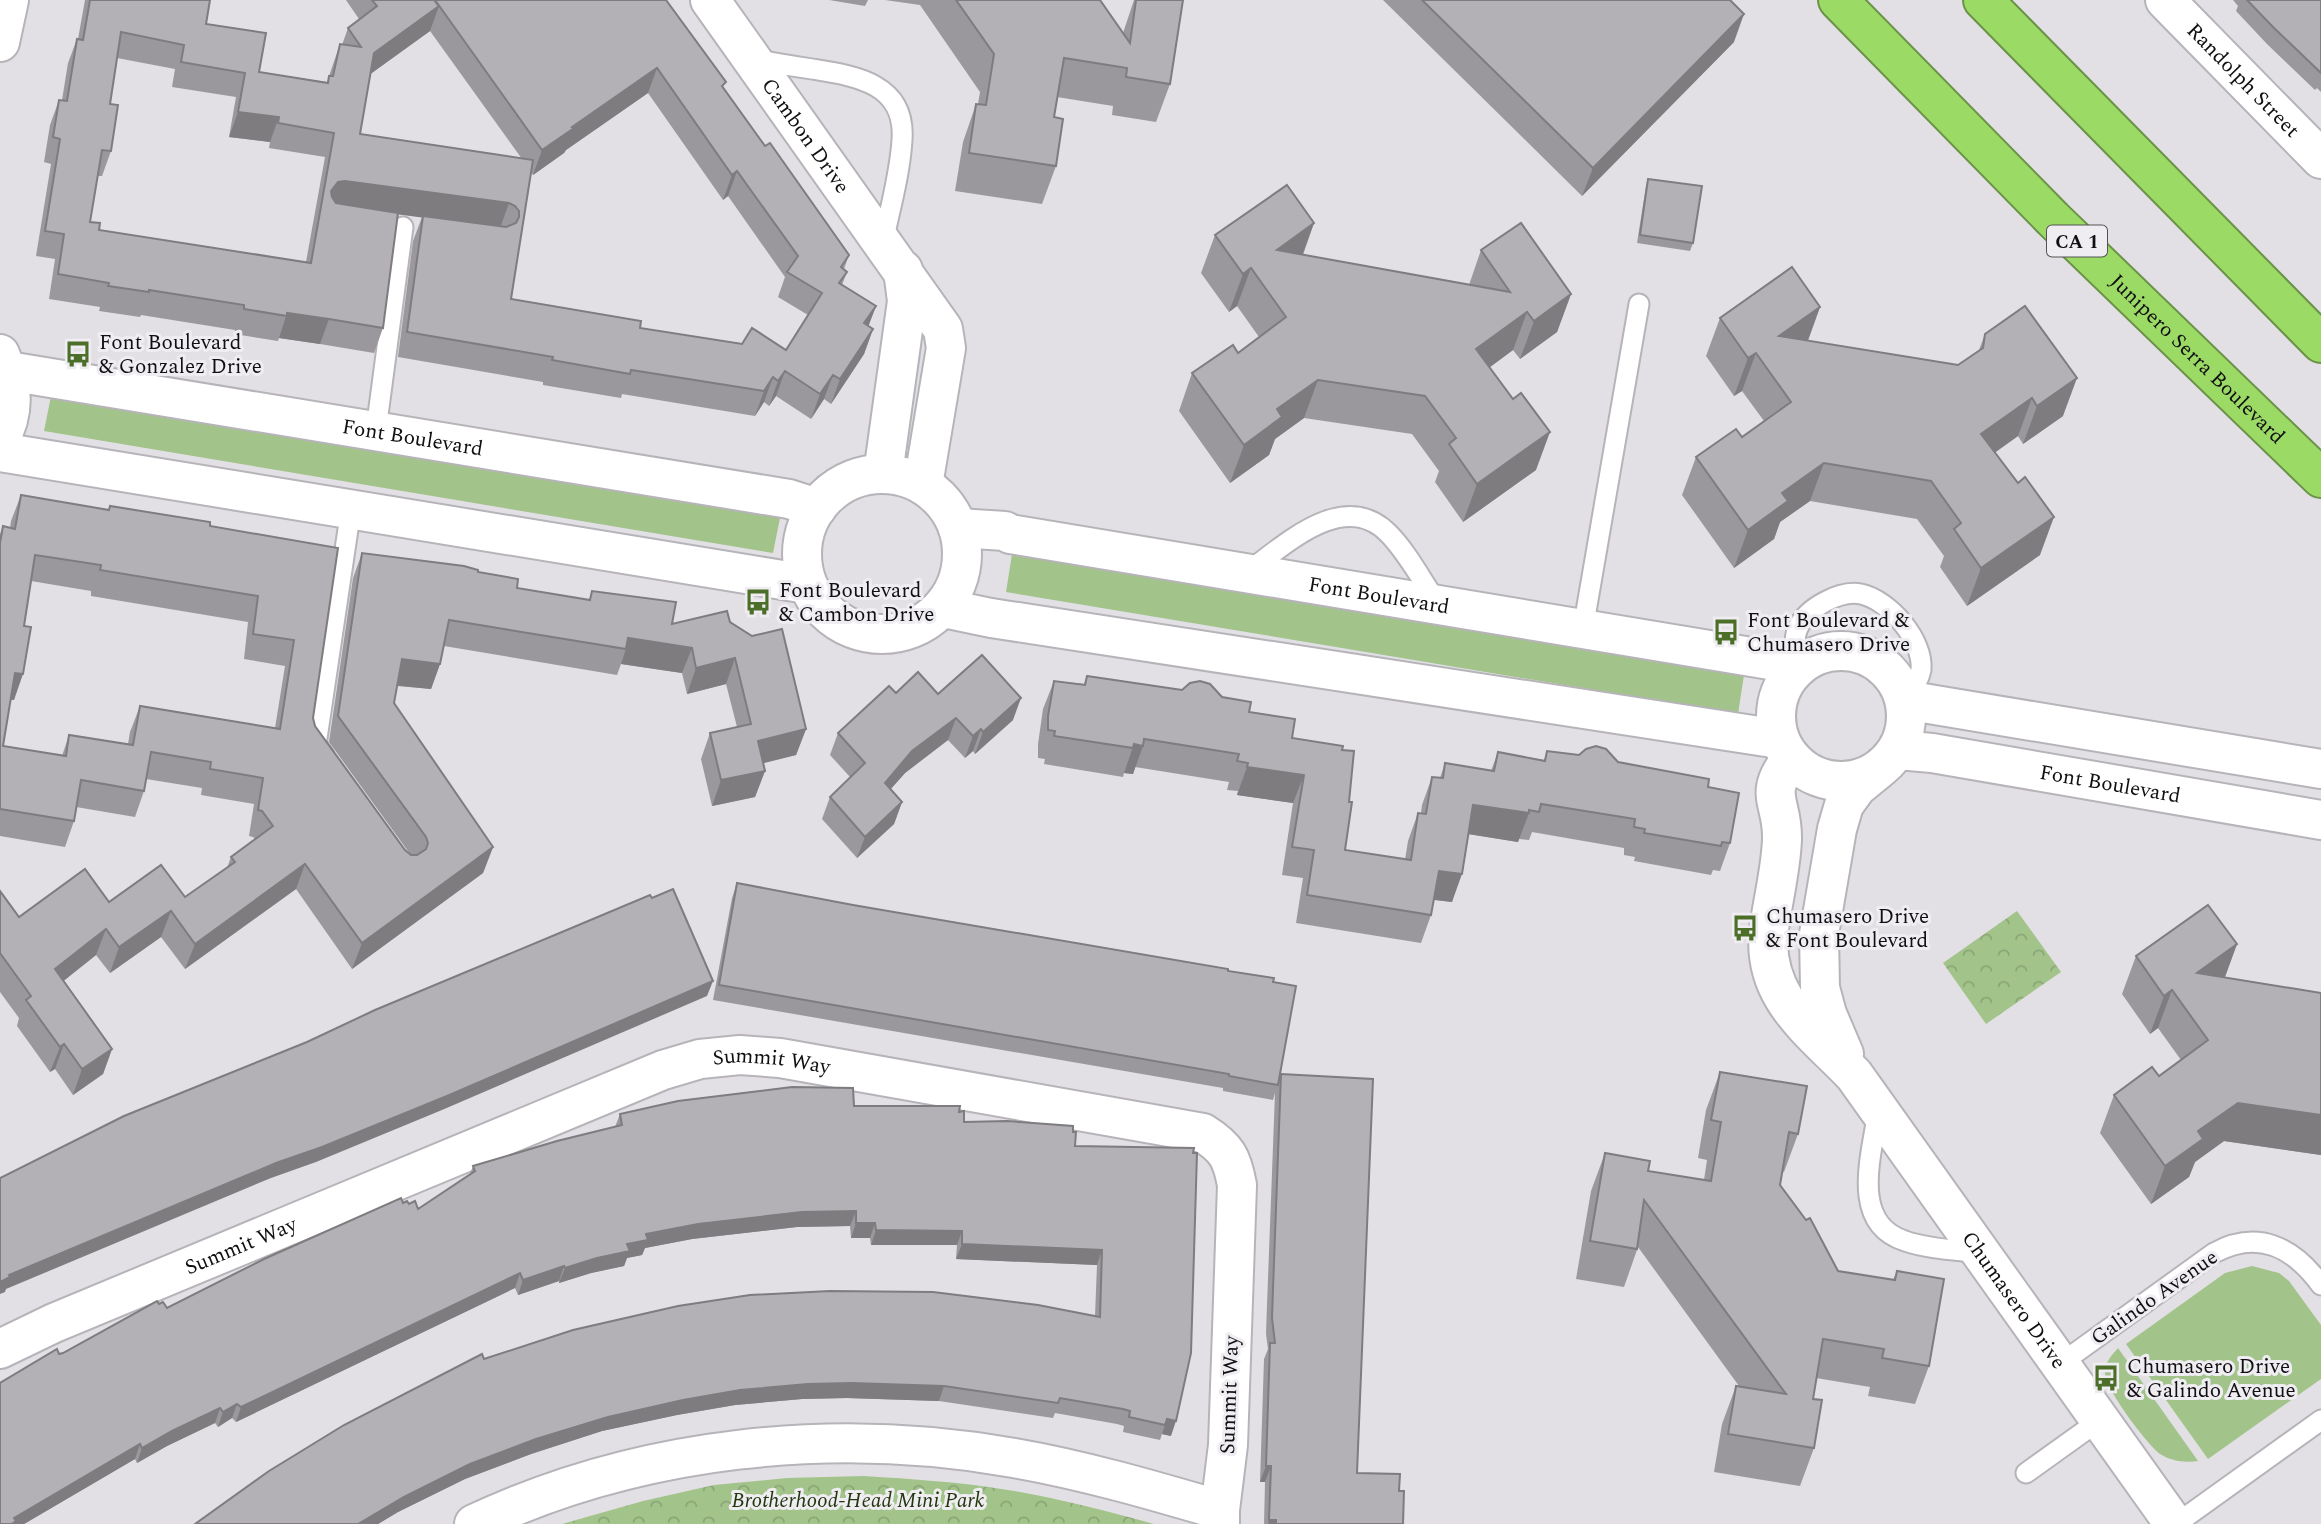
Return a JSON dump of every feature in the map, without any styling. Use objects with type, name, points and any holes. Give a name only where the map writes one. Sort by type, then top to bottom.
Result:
[{"type":"highway","name":"Junipero Serra Boulevard","points":[[1838,0],[2053,219],[2321,478]]},
{"type":"highway","points":[[1983,0],[2321,343]]},
{"type":"street","points":[[0,42],[9,0]]},
{"type":"street","name":"Cambon Drive","points":[[710,0],[943,329],[946,348],[923,485]]},
{"type":"street","name":"Randolph Street","points":[[2165,0],[2321,159]]},
{"type":"street","points":[[883,474],[906,311],[893,256]]},
{"type":"street","points":[[0,439],[9,421],[12,405],[11,388],[4,363]]},
{"type":"street","name":"Font Boulevard","points":[[4,363],[376,430],[789,499],[817,508]]},
{"type":"street","points":[[0,452],[807,584]]},
{"type":"street","points":[[883,474],[904,477],[923,485],[938,496],[950,511],[962,544],[959,578],[943,608],[927,621],[888,635],[868,634],[830,617],[807,584],[802,564],[802,545],[807,525],[817,508],[830,494],[846,483],[864,476],[883,474]]},
{"type":"street","name":"Font Boulevard","points":[[958,528],[1005,531],[1010,534],[1801,664]]},
{"type":"street","points":[[943,608],[1785,749]]},
{"type":"street","points":[[1841,650],[1862,653],[1882,664],[1897,680],[1905,699],[1907,716],[1905,732],[1889,760],[1862,778],[1844,782],[1824,779],[1806,771],[1785,749],[1776,718],[1778,698],[1786,680],[1801,664],[1819,654],[1841,650]]},
{"type":"street","points":[[1905,699],[2321,769]]},
{"type":"street","name":"Chumasero Drive","points":[[1785,749],[1774,794],[1782,835],[1769,931],[1770,966],[1774,982],[1792,1011],[1854,1074]]},
{"type":"street","name":"Font Boulevard","points":[[1889,760],[1932,752],[2321,820]]},
{"type":"street","name":"Chumasero Drive","points":[[1889,760],[1857,787],[1844,805],[1837,829],[1819,934],[1820,988],[1827,1014],[1854,1074],[1878,1110],[2175,1524]]},
{"type":"street","name":"Summit Way","points":[[0,1349],[54,1323],[663,1070],[700,1059],[740,1055],[780,1058],[1203,1133],[1222,1144],[1234,1165],[1237,1185],[1228,1445],[1220,1517],[1154,1491],[1014,1458],[940,1448],[838,1444],[785,1445],[709,1453],[636,1469],[561,1490],[474,1524]]},
{"type":"lane","points":[[753,59],[859,78],[879,89],[894,102],[902,138],[893,256]]},
{"type":"lane","points":[[376,430],[403,227]]},
{"type":"lane","points":[[1583,629],[1639,304]]},
{"type":"lane","points":[[333,767],[316,745],[351,509]]},
{"type":"lane","points":[[1245,573],[1322,522],[1339,516],[1354,517],[1371,521],[1388,533],[1439,605]]},
{"type":"lane","points":[[1801,664],[1794,647],[1798,628],[1810,611],[1830,598],[1859,593],[1883,602],[1897,616],[1916,643],[1921,669],[1914,688],[1905,699]]},
{"type":"lane","points":[[1878,1110],[1868,1187],[1869,1205],[1877,1222],[1889,1234],[1907,1242],[1981,1253]]},
{"type":"lane","name":"Galindo Avenue","points":[[2060,1364],[2214,1253],[2229,1246],[2253,1242],[2276,1247],[2302,1262],[2321,1285]]},
{"type":"lane","points":[[2026,1473],[2100,1420]]},
{"type":"lane","points":[[2175,1524],[2321,1420]]},
{"type":"green space","points":[[51,396],[780,518],[773,553],[44,431]]},
{"type":"green space","points":[[1012,554],[1744,675],[1738,714],[1006,592]]},
{"type":"green space","points":[[2017,911],[2061,972],[1986,1024],[1943,963]]},
{"type":"green space","points":[[2252,1266],[2279,1273],[2289,1281],[2321,1325],[2321,1379],[2208,1459],[2126,1344],[2225,1273]]},
{"type":"green space","points":[[2118,1348],[2198,1461],[2178,1461],[2160,1454],[2127,1415],[2111,1390],[2105,1372],[2111,1356]]},
{"type":"green space","name":"Brotherhood-Head Mini Park","points":[[864,1476],[1008,1490],[1154,1524],[562,1524],[643,1501],[714,1485],[787,1478]]},
{"type":"building","points":[[90,0],[210,0],[206,24],[266,33],[259,72],[328,83],[329,76],[333,76],[340,44],[361,47],[348,28],[377,6],[372,0],[434,0],[439,6],[374,53],[360,134],[533,160],[511,299],[641,321],[640,328],[742,344],[752,328],[786,350],[822,293],[787,272],[798,256],[737,171],[732,175],[657,68],[542,150],[435,0],[666,0],[726,82],[722,86],[765,146],[770,143],[849,255],[841,267],[847,272],[839,283],[876,306],[864,323],[873,329],[840,379],[833,375],[820,394],[785,371],[778,381],[773,377],[764,391],[631,370],[630,374],[552,360],[553,357],[407,332],[423,216],[506,227],[516,223],[519,211],[509,203],[345,181],[338,182],[331,191],[336,203],[398,213],[383,328],[244,309],[244,305],[108,286],[109,283],[58,274],[64,234],[45,231],[60,139],[53,137],[59,100],[67,101],[77,39],[83,40]],"holes":[[[121,32],[184,45],[181,62],[245,73],[238,112],[279,117],[278,123],[334,133],[311,263],[99,230],[100,223],[90,222],[102,150],[111,151],[118,105],[110,104]]]},
{"type":"building","points":[[956,0],[1100,0],[1130,43],[1136,0],[1183,0],[1170,84],[1126,77],[1127,68],[1064,58],[1054,117],[1063,119],[1056,166],[969,153],[976,104],[986,105],[994,54]]},
{"type":"building","points":[[1422,0],[1730,0],[1744,14],[1593,168]]},
{"type":"building","points":[[2247,0],[2321,0],[2321,73],[2273,27]]},
{"type":"building","points":[[1648,179],[1702,186],[1693,243],[1640,235]]},
{"type":"building","points":[[1287,185],[1314,223],[1277,250],[1510,292],[1481,250],[1521,223],[1571,294],[1534,321],[1527,312],[1476,349],[1513,399],[1521,393],[1550,432],[1477,484],[1449,444],[1456,438],[1425,396],[1318,380],[1277,409],[1282,417],[1244,445],[1192,373],[1233,345],[1238,353],[1286,317],[1251,268],[1243,274],[1215,235]]},
{"type":"building","points":[[1792,267],[1820,307],[1779,336],[1958,365],[1983,348],[1985,334],[2025,306],[2077,378],[2037,406],[2032,398],[1981,434],[2018,483],[2025,477],[2054,517],[1981,568],[1954,529],[1961,523],[1931,481],[1824,463],[1782,493],[1788,501],[1748,530],[1696,457],[1736,429],[1742,437],[1791,402],[1756,353],[1748,358],[1720,318]]},
{"type":"building","points":[[21,495],[109,510],[110,506],[210,522],[210,526],[338,548],[313,718],[315,726],[411,855],[417,855],[426,849],[426,837],[338,716],[362,553],[464,566],[478,572],[518,579],[517,588],[590,600],[592,591],[676,602],[672,624],[727,611],[730,622],[752,636],[782,629],[806,729],[758,741],[765,771],[721,780],[710,733],[751,724],[735,658],[696,668],[692,648],[628,638],[626,649],[449,620],[440,664],[402,659],[394,703],[493,847],[362,943],[305,864],[195,944],[171,911],[119,947],[106,929],[55,969],[112,1049],[82,1069],[64,1044],[60,1047],[26,1000],[31,996],[0,953],[0,891],[19,917],[85,869],[109,902],[161,865],[185,897],[235,862],[231,857],[273,826],[262,811],[258,810],[263,778],[210,769],[211,762],[151,752],[144,791],[81,780],[74,821],[0,809],[0,543],[3,526],[15,529]],"holes":[[[35,555],[101,565],[100,570],[258,596],[253,634],[294,640],[280,729],[140,706],[133,745],[69,735],[66,756],[3,746],[15,673],[23,674],[31,627],[24,626]]]},
{"type":"building","points":[[982,655],[1021,698],[983,732],[981,729],[973,736],[956,718],[912,751],[885,783],[902,802],[865,837],[830,797],[865,763],[838,733],[889,686],[896,693],[918,672],[938,694]]},
{"type":"building","points":[[1087,676],[1182,690],[1190,683],[1200,681],[1210,684],[1222,697],[1251,702],[1249,712],[1295,719],[1292,738],[1343,746],[1342,750],[1354,751],[1349,802],[1352,802],[1345,850],[1411,860],[1418,813],[1426,814],[1432,777],[1443,778],[1445,763],[1494,771],[1498,752],[1545,761],[1547,751],[1579,755],[1596,746],[1606,749],[1618,762],[1709,779],[1708,787],[1739,793],[1730,843],[1722,842],[1721,846],[1644,833],[1645,829],[1634,827],[1635,819],[1541,804],[1539,812],[1529,810],[1529,813],[1473,805],[1462,874],[1439,871],[1431,915],[1307,895],[1314,850],[1292,847],[1304,775],[1247,767],[1248,763],[1237,761],[1239,754],[1144,739],[1143,746],[1134,744],[1133,748],[1054,736],[1055,731],[1048,730],[1048,716],[1054,681],[1085,685]]},
{"type":"building","points":[[737,883],[1228,969],[1274,978],[1273,982],[1296,986],[1278,1085],[1229,1074],[719,985]]},
{"type":"building","points":[[673,889],[713,981],[447,1096],[276,1163],[9,1275],[10,1277],[0,1282],[0,1178],[124,1116],[307,1042],[375,1010],[650,895],[652,898]]},
{"type":"building","points":[[2208,905],[2237,944],[2197,973],[2321,993],[2321,1115],[2238,1103],[2198,1131],[2203,1139],[2165,1166],[2114,1095],[2152,1067],[2159,1076],[2208,1040],[2172,990],[2164,996],[2136,956]]},
{"type":"building","points":[[1720,1072],[1807,1086],[1798,1134],[1789,1132],[1780,1185],[1806,1220],[1810,1218],[1838,1271],[1895,1280],[1897,1271],[1944,1279],[1929,1366],[1882,1358],[1884,1349],[1823,1339],[1813,1399],[1822,1400],[1814,1448],[1728,1434],[1736,1386],[1786,1394],[1644,1200],[1637,1249],[1590,1241],[1605,1153],[1650,1161],[1648,1171],[1711,1181],[1721,1122],[1711,1120]]},
{"type":"building","points":[[1281,1074],[1373,1079],[1357,1473],[1400,1474],[1399,1491],[1404,1491],[1403,1524],[1276,1524],[1276,1520],[1269,1520],[1271,1466],[1266,1466],[1270,1343],[1275,1343],[1272,1318]]},
{"type":"building","points":[[792,1087],[853,1088],[854,1106],[960,1106],[959,1112],[964,1111],[964,1122],[1007,1121],[1073,1126],[1073,1132],[1076,1132],[1075,1146],[1194,1148],[1193,1153],[1197,1153],[1191,1353],[1176,1421],[1167,1419],[1165,1425],[1129,1417],[1130,1411],[1123,1409],[1060,1398],[1058,1403],[944,1386],[852,1383],[740,1390],[608,1417],[536,1439],[470,1464],[358,1524],[195,1524],[269,1471],[344,1425],[482,1354],[484,1359],[573,1330],[678,1306],[750,1295],[830,1291],[933,1292],[1038,1305],[1100,1317],[1102,1250],[962,1244],[962,1231],[876,1230],[875,1223],[856,1223],[856,1211],[802,1212],[698,1224],[646,1234],[648,1240],[627,1244],[630,1251],[565,1268],[564,1266],[523,1280],[520,1273],[241,1407],[237,1404],[223,1412],[220,1408],[142,1448],[140,1444],[14,1518],[16,1521],[12,1524],[0,1524],[0,1383],[57,1349],[59,1354],[63,1353],[157,1301],[159,1304],[163,1302],[167,1308],[264,1259],[401,1198],[403,1203],[415,1201],[418,1209],[475,1171],[473,1166],[622,1125],[620,1114],[678,1101]]},
{"type":"place","name":"Font Boulevard & Gonzalez Drive","points":[[78,354]]},
{"type":"place","name":"Font Boulevard & Cambon Drive","points":[[758,602]]},
{"type":"place","name":"Font Boulevard & Chumasero Drive","points":[[1726,632]]},
{"type":"place","name":"Chumasero Drive & Font Boulevard","points":[[1745,928]]},
{"type":"place","name":"Chumasero Drive & Galindo Avenue","points":[[2106,1378]]}]
